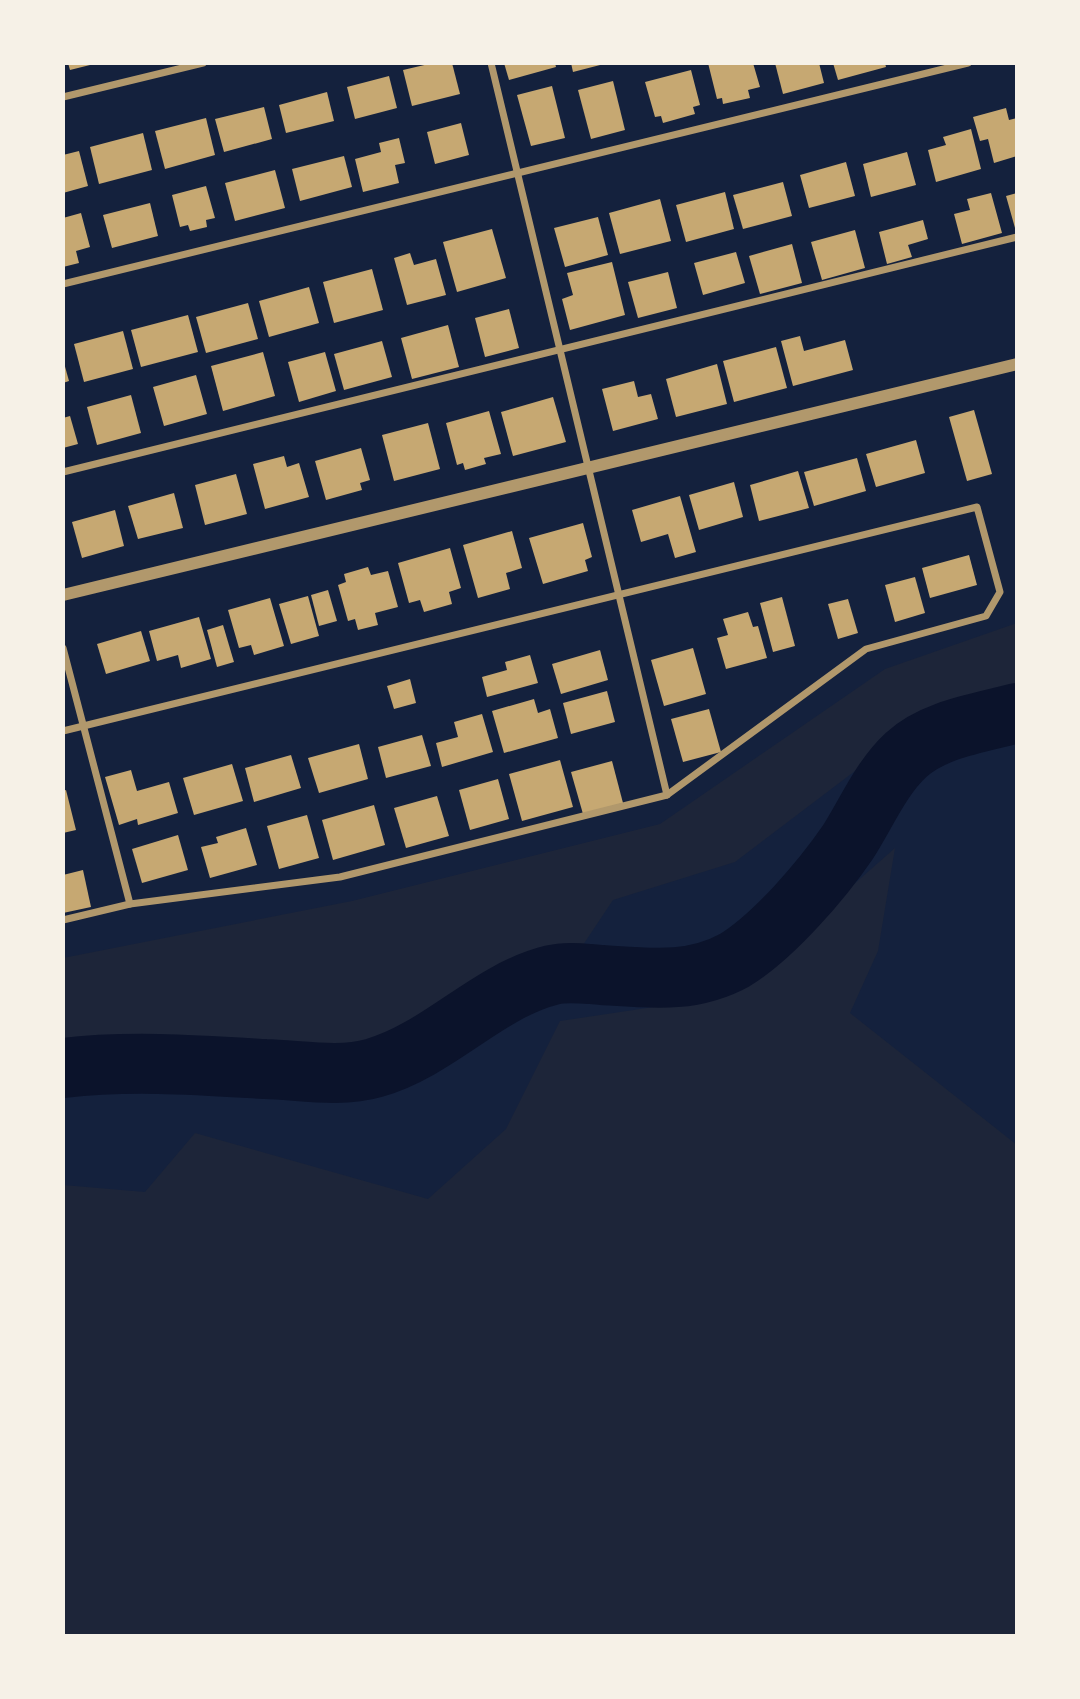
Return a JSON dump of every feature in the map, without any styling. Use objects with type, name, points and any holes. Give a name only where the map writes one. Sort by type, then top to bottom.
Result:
[{"type":"street","points":[[63,97],[203,63]]},
{"type":"street","points":[[491,63],[667,795]]},
{"type":"street","points":[[63,284],[968,63]]},
{"type":"street","points":[[63,472],[1017,237]]},
{"type":"street","points":[[63,595],[1017,364]]},
{"type":"street","points":[[63,731],[977,507],[1000,592],[986,616],[866,649],[667,795],[340,877],[130,904],[63,920]]},
{"type":"street","points":[[63,648],[130,904]]},
{"type":"shaded area","points":[[1017,623],[1017,696],[921,721],[735,862],[613,900],[565,972],[387,1073],[155,1057],[63,1065],[63,958],[352,901],[660,824],[885,669]]},
{"type":"shaded area","points":[[895,848],[878,951],[850,1013],[1017,1145],[1017,1636],[63,1636],[63,1185],[145,1192],[195,1133],[428,1199],[506,1129],[560,1021],[727,996]]},
{"type":"building","points":[[68,63],[94,63],[94,64],[70,70]]},
{"type":"building","points":[[433,63],[452,63],[460,94],[412,106],[403,70]]},
{"type":"building","points":[[504,63],[555,63],[556,67],[509,80]]},
{"type":"building","points":[[571,63],[604,63],[604,64],[573,72]]},
{"type":"building","points":[[708,63],[753,63],[760,87],[748,90],[750,98],[723,104],[722,98],[717,99]]},
{"type":"building","points":[[775,63],[819,63],[824,83],[783,94]]},
{"type":"building","points":[[833,63],[885,63],[886,67],[838,80]]},
{"type":"building","points":[[691,70],[700,105],[693,107],[695,114],[663,123],[661,116],[655,117],[645,82]]},
{"type":"building","points":[[389,76],[397,108],[355,119],[347,87]]},
{"type":"building","points":[[613,81],[625,130],[591,139],[578,90]]},
{"type":"building","points":[[552,86],[565,138],[531,146],[517,95]]},
{"type":"building","points":[[327,92],[334,121],[286,133],[279,105]]},
{"type":"building","points":[[264,107],[272,139],[224,152],[215,119]]},
{"type":"building","points":[[1006,108],[1009,120],[1017,118],[1017,156],[994,163],[988,139],[980,141],[973,117]]},
{"type":"building","points":[[206,118],[215,155],[165,169],[155,131]]},
{"type":"building","points":[[461,123],[469,155],[435,164],[427,132]]},
{"type":"building","points":[[971,129],[981,169],[936,182],[928,150],[946,145],[943,137]]},
{"type":"building","points":[[143,133],[152,170],[99,184],[90,147]]},
{"type":"building","points":[[399,138],[405,163],[395,165],[399,183],[363,192],[355,159],[381,152],[379,143]]},
{"type":"building","points":[[79,151],[88,186],[63,193],[63,155]]},
{"type":"building","points":[[907,152],[916,185],[871,197],[863,164]]},
{"type":"building","points":[[344,156],[352,187],[300,201],[292,169]]},
{"type":"building","points":[[846,162],[855,196],[809,208],[800,175]]},
{"type":"building","points":[[275,170],[285,208],[235,221],[225,183]]},
{"type":"building","points":[[783,182],[792,216],[743,229],[733,195]]},
{"type":"building","points":[[206,186],[215,218],[206,220],[207,227],[190,231],[188,225],[180,227],[172,195]]},
{"type":"building","points":[[725,192],[734,229],[686,242],[676,205]]},
{"type":"building","points":[[991,193],[1002,233],[962,244],[954,214],[970,210],[967,199]]},
{"type":"building","points":[[1017,193],[1017,228],[1015,228],[1006,196]]},
{"type":"building","points":[[660,199],[671,241],[620,254],[609,213]]},
{"type":"building","points":[[150,203],[158,236],[112,248],[103,215]]},
{"type":"building","points":[[81,213],[90,247],[76,251],[79,263],[63,267],[63,218]]},
{"type":"building","points":[[598,217],[608,255],[565,267],[554,228]]},
{"type":"building","points":[[923,220],[928,239],[908,245],[912,257],[887,264],[879,232]]},
{"type":"building","points":[[492,229],[506,278],[457,292],[443,242]]},
{"type":"building","points":[[855,230],[865,268],[822,280],[811,242]]},
{"type":"building","points":[[792,244],[802,283],[760,294],[749,256]]},
{"type":"building","points":[[736,252],[745,283],[703,295],[694,263]]},
{"type":"building","points":[[410,253],[414,265],[436,259],[446,295],[407,305],[394,258]]},
{"type":"building","points":[[612,262],[625,315],[570,330],[562,299],[573,295],[567,273]]},
{"type":"building","points":[[372,269],[383,310],[334,323],[323,282]]},
{"type":"building","points":[[668,272],[677,308],[638,318],[628,282]]},
{"type":"building","points":[[309,287],[319,323],[269,337],[259,301]]},
{"type":"building","points":[[248,303],[258,339],[206,353],[196,317]]},
{"type":"building","points":[[509,309],[519,348],[485,357],[475,318]]},
{"type":"building","points":[[188,315],[198,352],[141,367],[131,330]]},
{"type":"building","points":[[448,325],[459,367],[412,379],[401,338]]},
{"type":"building","points":[[123,331],[133,369],[84,382],[74,344]]},
{"type":"building","points":[[800,336],[804,351],[845,340],[853,370],[793,386],[781,341]]},
{"type":"building","points":[[382,341],[392,377],[344,390],[334,354]]},
{"type":"building","points":[[776,347],[787,388],[734,402],[723,361]]},
{"type":"building","points":[[263,352],[275,396],[223,411],[211,366]]},
{"type":"building","points":[[325,352],[336,391],[299,402],[288,362]]},
{"type":"building","points":[[63,364],[69,381],[63,383]]},
{"type":"building","points":[[717,364],[727,404],[676,417],[666,379]]},
{"type":"building","points":[[196,375],[207,414],[164,426],[153,387]]},
{"type":"building","points":[[634,381],[638,397],[651,394],[658,419],[613,431],[602,389]]},
{"type":"building","points":[[131,395],[141,433],[97,445],[87,407]]},
{"type":"building","points":[[553,397],[566,442],[513,456],[501,412]]},
{"type":"building","points":[[974,410],[992,474],[967,481],[949,417]]},
{"type":"building","points":[[489,411],[501,454],[484,458],[486,464],[465,470],[463,463],[457,465],[446,423]]},
{"type":"building","points":[[70,416],[78,444],[63,448],[63,418]]},
{"type":"building","points":[[428,423],[440,469],[394,481],[382,435]]},
{"type":"building","points":[[916,440],[925,473],[876,487],[866,454]]},
{"type":"building","points":[[361,448],[370,480],[360,483],[362,490],[326,500],[315,461]]},
{"type":"building","points":[[284,456],[287,467],[299,463],[309,497],[265,509],[253,464]]},
{"type":"building","points":[[857,458],[866,491],[814,506],[804,472]]},
{"type":"building","points":[[798,471],[809,508],[759,521],[750,485]]},
{"type":"building","points":[[236,474],[247,514],[205,525],[195,485]]},
{"type":"building","points":[[734,482],[743,517],[699,530],[689,495]]},
{"type":"building","points":[[174,493],[183,528],[138,539],[128,506]]},
{"type":"building","points":[[680,496],[696,552],[675,558],[668,534],[641,542],[632,510]]},
{"type":"building","points":[[115,510],[124,546],[82,558],[72,522]]},
{"type":"building","points":[[583,523],[592,557],[585,560],[588,571],[543,584],[529,538]]},
{"type":"building","points":[[512,531],[522,568],[506,573],[510,589],[478,598],[463,545]]},
{"type":"building","points":[[450,548],[461,588],[449,592],[452,604],[424,612],[420,600],[409,603],[398,563]]},
{"type":"building","points":[[969,555],[977,585],[930,598],[922,568]]},
{"type":"building","points":[[368,567],[371,575],[388,571],[398,607],[375,613],[378,625],[358,630],[355,619],[348,621],[338,585],[346,582],[344,574]]},
{"type":"building","points":[[915,577],[925,613],[895,622],[885,585]]},
{"type":"building","points":[[328,590],[337,621],[319,626],[311,595]]},
{"type":"building","points":[[308,596],[319,636],[291,644],[279,604]]},
{"type":"building","points":[[782,597],[795,646],[773,652],[760,603]]},
{"type":"building","points":[[270,598],[284,646],[254,655],[251,645],[239,648],[228,610]]},
{"type":"building","points":[[848,599],[858,633],[838,639],[828,604]]},
{"type":"building","points":[[748,612],[753,627],[758,626],[767,658],[726,669],[717,638],[728,635],[723,619]]},
{"type":"building","points":[[199,617],[211,659],[181,668],[178,655],[157,661],[149,631]]},
{"type":"building","points":[[223,625],[234,662],[217,667],[207,630]]},
{"type":"building","points":[[141,631],[150,661],[106,674],[97,644]]},
{"type":"building","points":[[693,648],[706,694],[664,706],[651,660]]},
{"type":"building","points":[[600,650],[608,680],[561,694],[552,664]]},
{"type":"building","points":[[530,655],[538,683],[487,697],[482,677],[507,670],[505,662]]},
{"type":"building","points":[[410,679],[416,703],[394,709],[387,686]]},
{"type":"building","points":[[607,691],[615,722],[571,734],[563,703]]},
{"type":"building","points":[[534,699],[538,713],[550,709],[558,738],[504,753],[492,711]]},
{"type":"building","points":[[709,709],[721,752],[683,762],[671,719]]},
{"type":"building","points":[[482,714],[493,752],[442,767],[436,743],[458,737],[454,722]]},
{"type":"building","points":[[422,735],[431,766],[386,778],[378,747]]},
{"type":"building","points":[[359,744],[368,779],[319,793],[308,758]]},
{"type":"building","points":[[291,755],[301,788],[254,802],[245,768]]},
{"type":"building","points":[[560,760],[573,807],[522,821],[509,774]]},
{"type":"building","points":[[612,761],[623,803],[583,814],[571,772]]},
{"type":"building","points":[[232,764],[243,801],[194,815],[183,778]]},
{"type":"building","points":[[131,770],[137,791],[169,782],[178,813],[138,825],[137,819],[119,825],[105,777]]},
{"type":"building","points":[[498,779],[509,819],[470,830],[459,790]]},
{"type":"building","points":[[66,790],[76,830],[63,833],[63,791]]},
{"type":"building","points":[[437,796],[449,836],[406,848],[394,808]]},
{"type":"building","points":[[374,805],[385,845],[333,860],[322,820]]},
{"type":"building","points":[[307,815],[319,858],[279,869],[267,826]]},
{"type":"building","points":[[246,828],[257,865],[210,878],[201,847],[218,843],[216,837]]},
{"type":"building","points":[[178,835],[188,870],[142,883],[132,849]]},
{"type":"building","points":[[83,870],[91,907],[63,913],[63,875]]},
{"type":"waterway","points":[[63,1068],[139,1064],[348,1073],[374,1068],[421,1048],[506,994],[552,975],[571,973],[670,978],[719,968],[750,950],[811,890],[848,842],[889,774],[906,755],[917,746],[944,733],[1017,713]]}]
